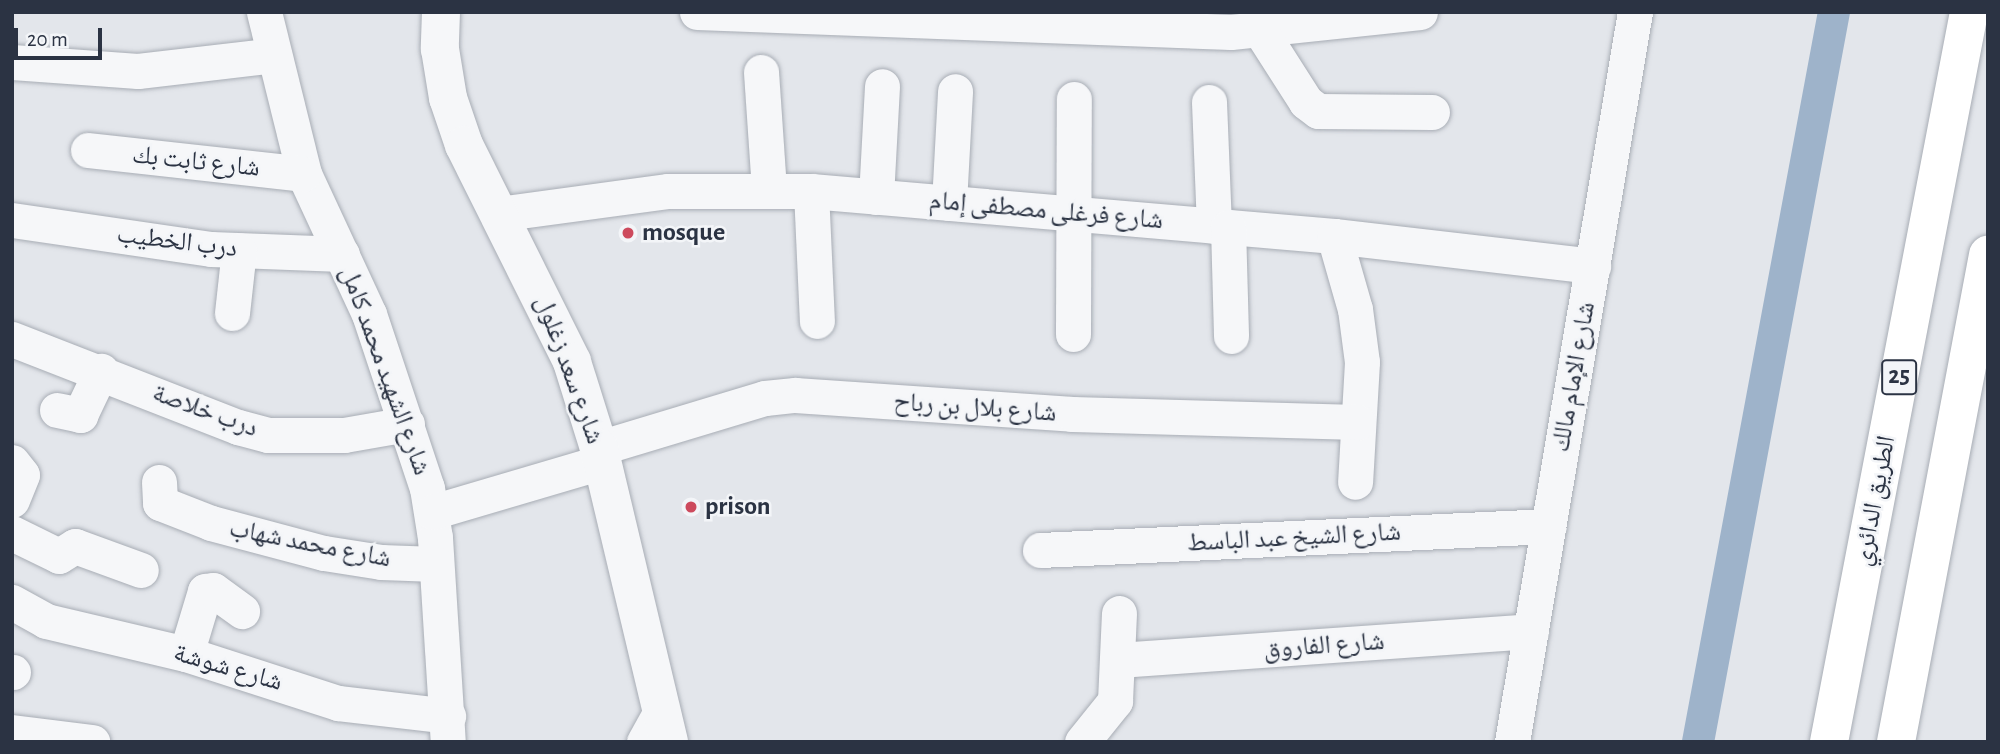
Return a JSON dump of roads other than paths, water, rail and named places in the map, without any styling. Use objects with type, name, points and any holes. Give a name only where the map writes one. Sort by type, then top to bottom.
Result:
[{"type":"highway","name":"الطريق الدائري","points":[[1829,742],[1969,12]]},
{"type":"highway","points":[[1896,742],[1988,255]]},
{"type":"street","name":"شارع الشهيد محمد كامل","points":[[264,12],[304,174],[342,254],[407,424],[432,512],[448,729]]},
{"type":"street","name":"شارع سعد زغلول","points":[[441,12],[440,49],[448,98],[464,145],[554,320],[601,455],[658,731]]},
{"type":"street","points":[[697,12],[1240,25],[1420,12]]},
{"type":"street","name":"شارع الإمام مالك","points":[[1512,742],[1636,12]]},
{"type":"street","points":[[1240,25],[1306,103],[1318,111],[1432,112]]},
{"type":"street","points":[[12,62],[138,71],[274,55]]},
{"type":"street","points":[[761,72],[769,189]]},
{"type":"street","points":[[876,197],[881,86]]},
{"type":"street","points":[[949,203],[955,91]]},
{"type":"street","points":[[1073,334],[1077,214],[1074,99]]},
{"type":"street","points":[[1209,102],[1231,336]]},
{"type":"street","name":"شارع ثابت بك","points":[[88,150],[304,174]]},
{"type":"street","name":"شارع فرغلى مصطفى إمام","points":[[498,214],[668,191],[769,189],[1334,236],[1593,266]]},
{"type":"street","points":[[811,191],[817,321]]},
{"type":"street","name":"درب الخطيب","points":[[12,220],[239,250],[342,254]]},
{"type":"street","points":[[1334,236],[1360,336],[1355,482]]},
{"type":"street","points":[[232,313],[239,250]]},
{"type":"street","name":"درب خلاصة","points":[[12,339],[238,427],[268,435],[344,435],[407,424]]},
{"type":"street","points":[[57,410],[80,415],[101,372]]},
{"type":"street","name":"شارع بلال بن رباح","points":[[432,512],[787,396],[1072,414],[1358,422]]},
{"type":"street","points":[[12,462],[22,475],[12,500]]},
{"type":"street","name":"شارع محمد شهاب","points":[[159,482],[160,503],[222,527],[324,552],[381,562],[436,564]]},
{"type":"street","name":"شارع محمد شهاب","points":[[223,522],[348,552],[436,564]]},
{"type":"street","name":"شارع الشيخ عبد الباسط","points":[[1040,551],[1548,526]]},
{"type":"street","points":[[12,533],[59,556],[75,546],[141,570]]},
{"type":"street","points":[[186,654],[205,591],[213,590],[242,611]]},
{"type":"street","name":"شارع شوشة","points":[[12,602],[46,621],[186,654],[338,703],[448,729]]},
{"type":"street","points":[[1082,742],[1115,701],[1119,613]]},
{"type":"street","name":"شارع الفاروق","points":[[1118,660],[1531,631]]},
{"type":"street","points":[[12,732],[92,742]]},
{"type":"waterway","points":[[1698,742],[1834,12]]},
{"type":"place","name":"mosque","points":[[628,233]]},
{"type":"place","name":"prison","points":[[691,507]]}]
